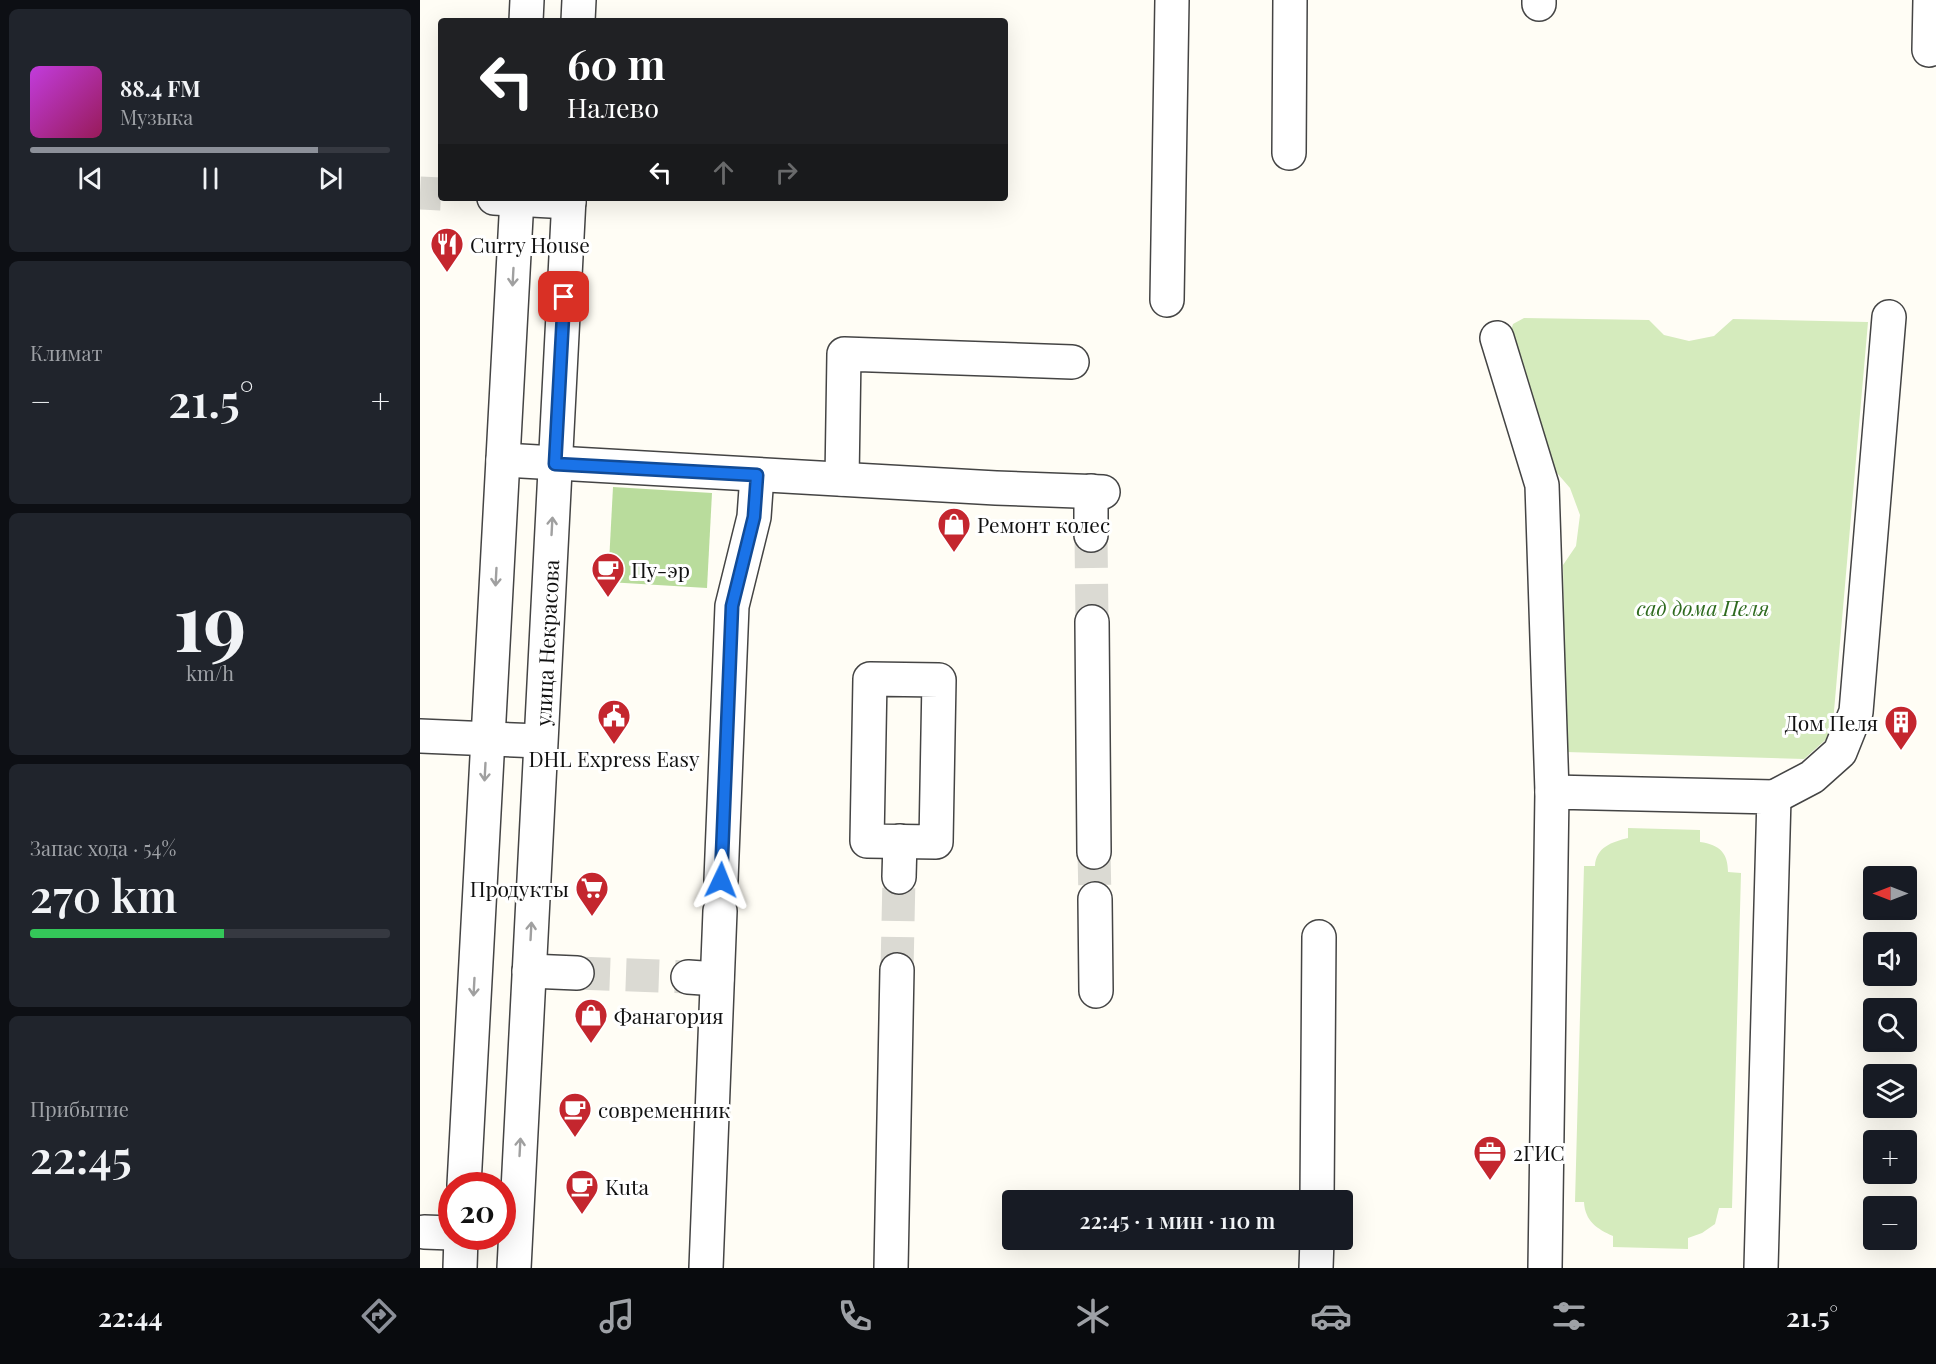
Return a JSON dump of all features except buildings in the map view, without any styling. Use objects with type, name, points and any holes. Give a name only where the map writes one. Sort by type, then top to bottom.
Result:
[{"type":"street","points":[[526,18],[527,0]]},
{"type":"street","points":[[578,18],[579,0]]},
{"type":"street","points":[[1167,300],[1172,0]]},
{"type":"street","points":[[1289,153],[1290,0]]},
{"type":"street","points":[[1929,50],[1930,0]]},
{"type":"street","points":[[465,1172],[503,460],[510,201]]},
{"type":"street","name":"улица Некрасова","points":[[514,1268],[569,201]]},
{"type":"street","points":[[1552,792],[1774,797],[1812,777],[1840,752],[1856,712],[1889,317]]},
{"type":"street","points":[[1497,338],[1542,485],[1552,792],[1545,1268]]},
{"type":"street","points":[[842,479],[844,354],[1072,362]]},
{"type":"street","points":[[503,460],[996,488],[1097,491],[1091,535]]},
{"type":"street","points":[[706,1268],[703,978],[721,896],[732,606],[754,517],[757,475]]},
{"type":"street","points":[[1092,622],[1094,852]]},
{"type":"street","points":[[870,679],[939,680],[936,842],[900,841],[867,841],[870,679]]},
{"type":"street","points":[[420,736],[540,741]]},
{"type":"street","points":[[1761,1268],[1774,797]]},
{"type":"street","points":[[899,877],[900,841]]},
{"type":"street","points":[[1095,899],[1096,991]]},
{"type":"street","points":[[1317,1190],[1319,937]]},
{"type":"street","points":[[891,1268],[897,970]]},
{"type":"street","points":[[529,971],[577,973]]},
{"type":"street","points":[[460,1268],[461,1250]]},
{"type":"street","points":[[1316,1268],[1317,1250]]},
{"type":"green space","name":"сад дома Пеля","points":[[1524,318],[1649,320],[1664,335],[1689,341],[1714,336],[1733,319],[1868,322],[1832,734],[1804,759],[1566,752],[1563,565],[1576,546],[1580,515],[1570,488],[1551,466],[1510,334],[1513,324]]},
{"type":"green space","points":[[613,487],[712,493],[707,588],[608,582]]},
{"type":"green space","points":[[1628,828],[1700,830],[1700,842],[1713,845],[1722,851],[1728,865],[1728,872],[1741,873],[1732,1208],[1719,1208],[1715,1224],[1702,1233],[1688,1238],[1688,1249],[1613,1247],[1613,1236],[1593,1224],[1589,1219],[1584,1202],[1575,1202],[1584,866],[1595,866],[1598,854],[1606,846],[1628,838]]},
{"type":"tunnel","points":[[420,193],[438,194]]},
{"type":"tunnel","points":[[1091,535],[1092,622]]},
{"type":"tunnel","points":[[1094,852],[1095,899]]},
{"type":"tunnel","points":[[897,970],[899,877]]},
{"type":"tunnel","points":[[577,973],[688,977]]},
{"type":"place","name":"Curry House","points":[[447,273]]},
{"type":"place","name":"Ремонт колес","points":[[954,553]]},
{"type":"place","name":"Пу-эр","points":[[608,598]]},
{"type":"place","name":"DHL Express Easy","points":[[614,745]]},
{"type":"place","name":"Дом Пеля","points":[[1901,751]]},
{"type":"place","name":"Продукты","points":[[592,917]]},
{"type":"place","name":"Фанагория","points":[[591,1044]]},
{"type":"place","name":"современник","points":[[575,1138]]},
{"type":"place","name":"2ГИС","points":[[1490,1181]]},
{"type":"place","name":"Kuta","points":[[582,1215]]},
{"type":"route","points":[[564,297],[555,464],[757,475],[754,517],[732,606],[721,880]]}]
